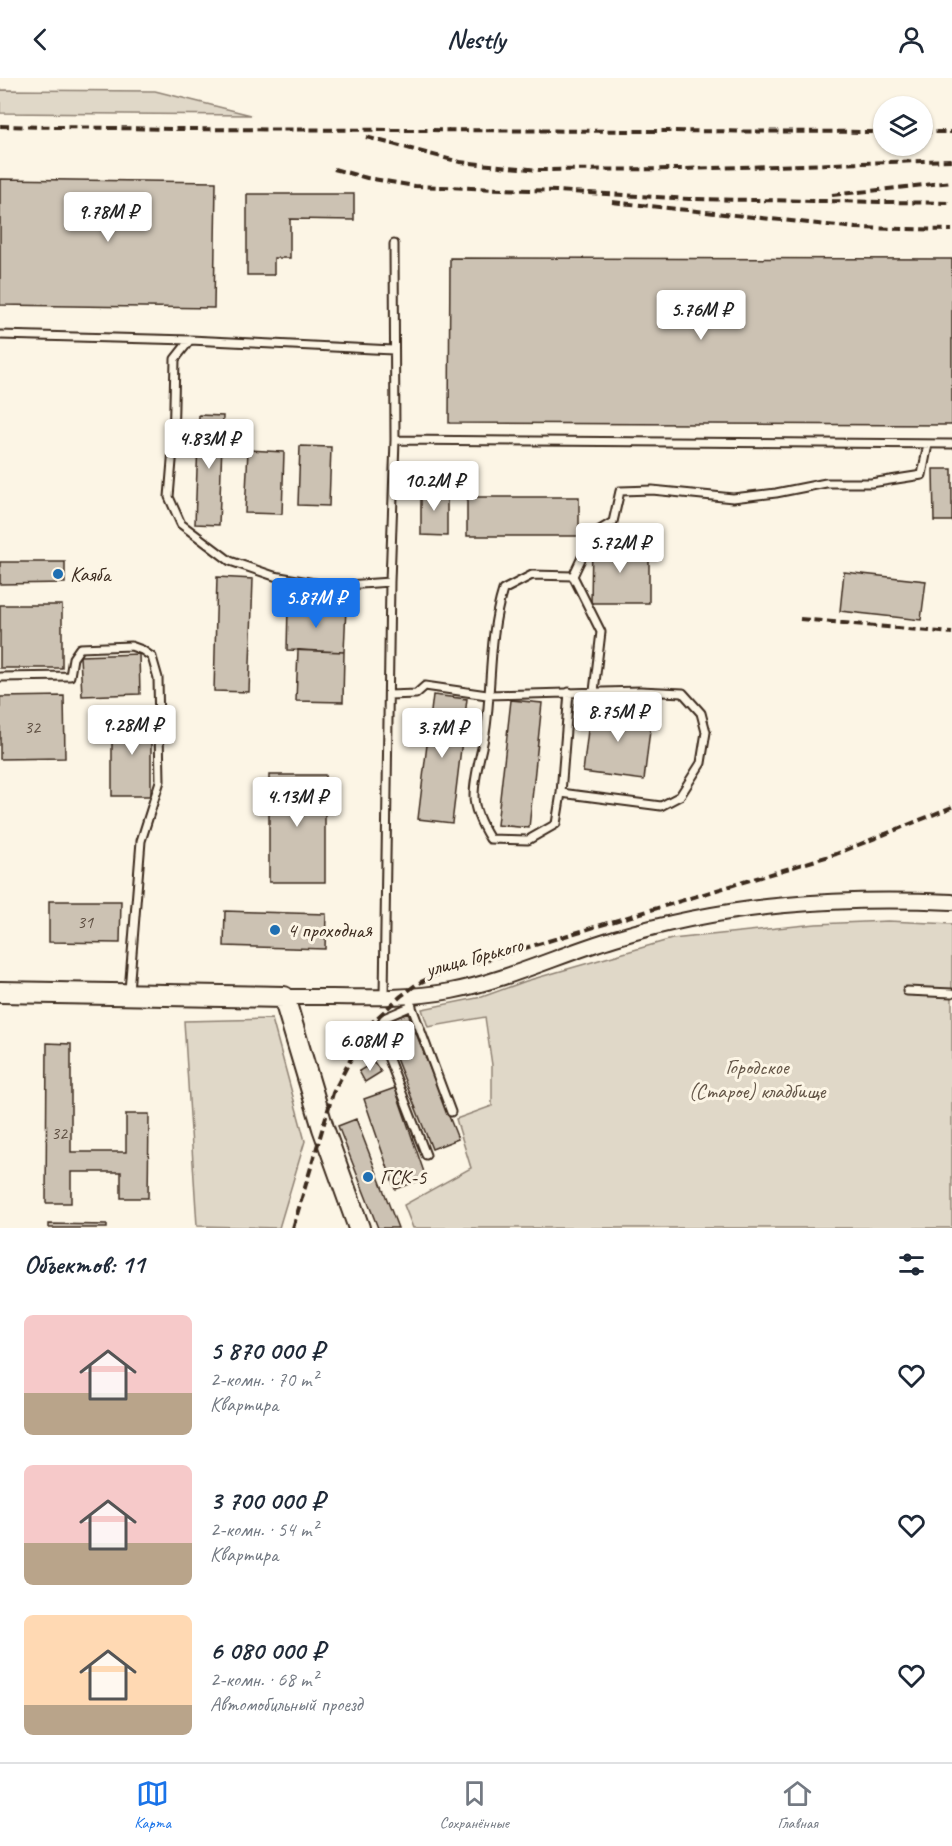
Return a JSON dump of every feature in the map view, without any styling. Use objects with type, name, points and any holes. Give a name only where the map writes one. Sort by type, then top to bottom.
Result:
[{"type":"main road","name":"улица Горького","points":[[0,992],[284,996]]},
{"type":"main road","points":[[284,996],[323,1128],[358,1228]]},
{"type":"street","name":"улица Горького","points":[[284,996],[384,996],[410,1001],[497,979],[616,938],[722,912],[820,901],[952,902]]},
{"type":"lane","points":[[384,996],[390,582],[395,440],[394,244]]},
{"type":"lane","points":[[0,335],[190,340],[393,350]]},
{"type":"lane","points":[[190,340],[175,359],[173,449],[169,497],[181,524],[230,561],[274,576],[332,586],[390,582]]},
{"type":"lane","points":[[395,440],[952,444]]},
{"type":"lane","points":[[573,576],[593,534],[613,522],[620,491],[652,490],[733,498],[776,493],[826,483],[870,483],[922,475],[928,444]]},
{"type":"lane","points":[[569,692],[561,793],[556,824],[528,840],[490,839],[480,821],[474,796],[486,725],[495,613],[503,590],[532,575],[573,576]]},
{"type":"lane","points":[[573,576],[602,632],[594,692]]},
{"type":"lane","points":[[0,677],[70,676],[73,658],[80,648],[131,646],[152,657],[158,678],[160,781],[141,842],[129,994]]},
{"type":"lane","points":[[389,695],[416,694],[425,686],[488,695],[640,691],[683,693],[700,713],[706,732],[701,763],[680,795],[661,806],[561,793]]},
{"type":"lane","points":[[907,991],[952,993]]},
{"type":"lane","points":[[426,1155],[378,1031],[384,1018],[410,1001],[451,1112]]},
{"type":"green space","points":[[0,90],[155,91],[251,115],[0,113]]},
{"type":"green space","name":"Городское (Старое) кладбище","points":[[888,921],[952,924],[952,1228],[413,1228],[404,1205],[471,1168],[456,1119],[492,1106],[492,1065],[485,1017],[428,1027],[422,1009],[482,997],[526,981],[672,939],[816,924]]},
{"type":"green space","points":[[272,1019],[305,1141],[279,1228],[197,1226],[184,1021]]},
{"type":"building","points":[[0,179],[216,182],[214,308],[0,305]]},
{"type":"building","points":[[247,194],[354,194],[354,220],[290,219],[290,258],[274,258],[274,275],[247,275]]},
{"type":"building","points":[[450,258],[952,259],[952,425],[449,423]]},
{"type":"building","points":[[199,415],[223,416],[219,525],[195,524]]},
{"type":"building","points":[[300,446],[331,447],[329,506],[298,505]]},
{"type":"building","points":[[248,450],[284,452],[282,514],[245,513]]},
{"type":"building","points":[[933,469],[952,469],[952,521],[934,521]]},
{"type":"building","points":[[421,488],[447,488],[447,536],[421,535]]},
{"type":"building","points":[[467,497],[579,497],[579,536],[467,536]]},
{"type":"building","points":[[592,544],[649,544],[649,603],[591,603]]},
{"type":"building","points":[[0,562],[65,562],[65,583],[0,584]]},
{"type":"building","points":[[844,572],[926,581],[921,620],[840,611]]},
{"type":"building","points":[[217,577],[253,579],[249,692],[214,691]]},
{"type":"building","points":[[0,605],[62,605],[62,668],[0,668]]},
{"type":"building","points":[[288,606],[346,608],[344,652],[287,650]]},
{"type":"building","points":[[298,650],[344,652],[343,702],[296,701]]},
{"type":"building","points":[[139,654],[140,694],[82,696],[80,656]]},
{"type":"building","points":[[433,695],[467,699],[452,823],[418,819]]},
{"type":"building","points":[[64,696],[65,758],[0,759],[0,697]]},
{"type":"building","points":[[511,700],[542,703],[529,828],[497,825]]},
{"type":"building","points":[[591,705],[652,713],[644,780],[583,772]]},
{"type":"building","points":[[112,715],[151,715],[151,796],[112,796]]},
{"type":"building","points":[[269,775],[325,775],[325,882],[269,882]]},
{"type":"building","points":[[49,901],[121,901],[120,943],[49,942]]},
{"type":"building","name":"4 проходная","points":[[225,911],[326,914],[325,949],[224,946]]},
{"type":"building","points":[[408,1013],[458,1139],[432,1149],[382,1023]]},
{"type":"building","points":[[47,1043],[71,1044],[71,1152],[126,1152],[126,1114],[149,1114],[148,1198],[121,1198],[121,1172],[71,1172],[71,1203],[46,1203]]},
{"type":"building","points":[[374,1062],[381,1072],[365,1082],[359,1071]]},
{"type":"building","points":[[395,1088],[426,1178],[395,1189],[364,1099]]},
{"type":"building","name":"ГСК-5","points":[[356,1119],[398,1228],[378,1228],[338,1126]]},
{"type":"building","points":[[49,1224],[107,1225],[107,1228],[49,1228]]},
{"type":"railway","points":[[0,126],[171,129],[873,132]]},
{"type":"railway","points":[[933,132],[952,132]]},
{"type":"railway","points":[[366,137],[460,162],[539,170],[683,169],[952,160]]},
{"type":"railway","points":[[334,169],[367,178],[415,186],[689,199],[952,203]]},
{"type":"railway","points":[[832,195],[952,182]]},
{"type":"railway","points":[[612,202],[856,228],[952,230]]},
{"type":"railway","points":[[800,619],[952,633]]},
{"type":"railway","points":[[293,1228],[333,1093],[368,1026],[417,984],[436,975],[836,854],[952,807]]},
{"type":"place","name":"Каяба","points":[[58,574]]},
{"type":"place","name":"4 проходная","points":[[275,930]]},
{"type":"place","name":"ГСК-5","points":[[368,1177]]}]
